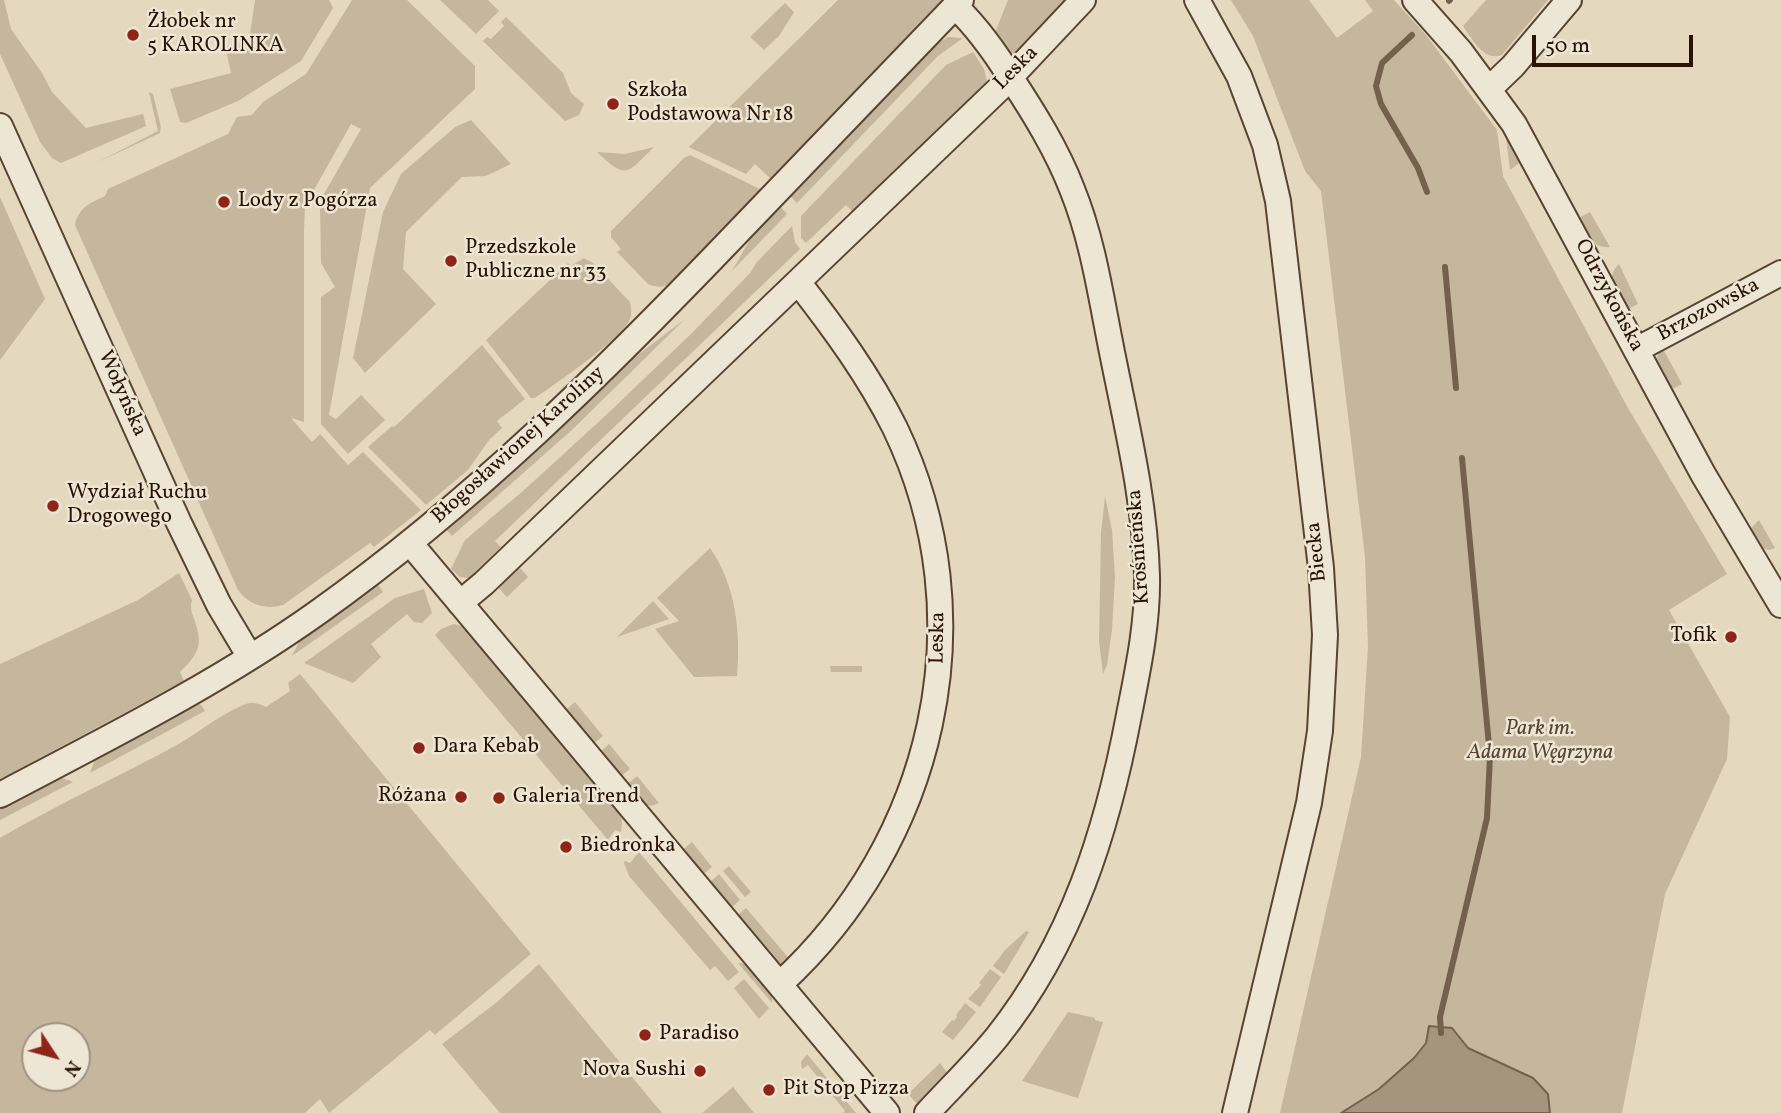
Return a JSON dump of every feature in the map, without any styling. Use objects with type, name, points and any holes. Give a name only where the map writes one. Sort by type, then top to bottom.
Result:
[{"type":"street","name":"Leska","points":[[460,603],[484,583],[1011,77],[1083,0]]},
{"type":"street","name":"Biecka","points":[[1197,0],[1238,76],[1265,145],[1278,201],[1321,568],[1325,635],[1320,731],[1309,803],[1235,1113]]},
{"type":"street","name":"Odrzykońska","points":[[1415,0],[1461,52],[1529,149],[1703,474],[1781,606]]},
{"type":"street","points":[[1489,89],[1513,66],[1569,0]]},
{"type":"street","name":"Krośnieńska","points":[[927,1113],[997,1037],[1034,985],[1068,923],[1088,876],[1106,820],[1140,663],[1147,577],[1142,517],[1094,261],[1072,189],[1046,135],[1011,77],[958,3]]},
{"type":"street","name":"Błogosławionej Karoliny","points":[[0,795],[141,723],[250,657],[316,614],[410,542],[540,430],[612,362],[958,3]]},
{"type":"street","name":"Wołyńska","points":[[0,126],[179,523],[219,605],[250,657]]},
{"type":"street","name":"Brzozowska","points":[[1636,350],[1781,273]]},
{"type":"street","name":"Leska","points":[[780,984],[808,957],[857,897],[872,875],[899,822],[920,770],[932,723],[940,640],[940,589],[930,530],[912,471],[895,429],[870,382],[799,282]]},
{"type":"street","points":[[410,542],[887,1113]]},
{"type":"green space","points":[[0,0],[4,0],[11,29],[52,92],[86,128],[143,114],[146,126],[61,163],[52,158],[40,142],[0,54]]},
{"type":"green space","points":[[255,0],[329,0],[333,8],[301,61],[238,101],[186,123],[180,122],[170,89],[231,73],[225,46],[249,41]]},
{"type":"green space","points":[[352,0],[407,0],[475,66],[475,89],[370,188],[329,415],[336,419],[361,395],[385,420],[348,454],[321,424],[321,297],[335,287],[321,263],[320,201],[361,129],[351,124],[305,206],[304,422],[291,418],[312,442],[320,434],[348,465],[363,452],[421,510],[374,547],[370,543],[283,605],[264,606],[252,603],[238,590],[75,225],[82,210],[105,196],[108,189],[228,134],[237,117],[252,115],[263,102],[306,74]]},
{"type":"green space","points":[[440,0],[488,0],[499,11],[476,34]]},
{"type":"green space","points":[[838,0],[944,0],[772,180],[755,164],[746,174],[689,147]]},
{"type":"green space","points":[[1008,0],[1073,0],[1016,54],[1008,52],[994,35]]},
{"type":"green space","name":"Park im. Adama Węgrzyna","points":[[1231,0],[1309,0],[1337,38],[1373,11],[1365,0],[1394,0],[1426,35],[1497,130],[1503,176],[1628,408],[1727,574],[1669,610],[1730,717],[1727,759],[1665,894],[1622,1113],[1280,1113],[1361,757],[1368,647],[1365,557],[1321,191],[1305,171],[1253,36]]},
{"type":"green space","points":[[1486,0],[1548,0],[1502,55],[1496,56],[1479,48],[1463,26]]},
{"type":"green space","points":[[785,3],[794,12],[779,36],[764,50],[750,37]]},
{"type":"green space","points":[[506,17],[563,73],[571,93],[584,104],[579,115],[565,121],[483,41],[487,37],[491,39],[504,26],[501,22]]},
{"type":"green space","points":[[948,37],[963,38],[938,56],[797,203],[790,196],[933,46]]},
{"type":"green space","points":[[973,52],[984,69],[987,82],[854,213],[846,205],[806,243],[801,238],[801,216],[946,65]]},
{"type":"green space","points":[[149,92],[153,94],[160,133],[98,162],[158,131]]},
{"type":"green space","points":[[471,120],[511,164],[486,176],[462,177],[406,232],[403,269],[436,304],[365,373],[353,358],[383,212],[401,174],[455,127]]},
{"type":"green space","points":[[1505,130],[1522,161],[1510,170]]},
{"type":"green space","points":[[654,147],[627,170],[615,167],[597,152],[625,154]]},
{"type":"green space","points":[[690,155],[762,190],[673,282],[658,287],[648,284],[617,252],[621,249],[611,237],[611,231]]},
{"type":"green space","points":[[0,197],[45,299],[0,360]]},
{"type":"green space","points":[[780,206],[787,214],[732,271],[752,236]]},
{"type":"green space","points":[[1590,212],[1610,247],[1593,243],[1585,234],[1580,217]]},
{"type":"green space","points":[[792,226],[795,242],[800,249],[495,541],[501,547],[469,578],[460,577],[451,569],[465,540],[523,491],[692,333]]},
{"type":"green space","points":[[584,258],[593,263],[630,302],[630,319],[602,349],[535,398],[531,398],[486,340],[568,263],[571,266]]},
{"type":"green space","points":[[1619,264],[1638,304],[1626,310],[1612,281],[1614,269]]},
{"type":"green space","points":[[685,319],[573,429],[452,536],[445,528],[626,364]]},
{"type":"green space","points":[[482,345],[525,399],[497,421],[502,428],[489,440],[468,470],[426,505],[368,447],[394,427]]},
{"type":"green space","points":[[1662,347],[1682,384],[1672,389],[1668,388],[1655,361]]},
{"type":"green space","points":[[1105,496],[1112,530],[1115,577],[1112,630],[1107,665],[1103,674],[1099,641],[1101,533]]},
{"type":"green space","points":[[1759,520],[1775,548],[1761,548],[1750,529]]},
{"type":"green space","points":[[710,548],[726,578],[735,610],[737,676],[694,677],[655,629],[679,621],[657,598]]},
{"type":"green space","points":[[516,568],[521,569],[528,577],[507,597],[497,586]]},
{"type":"green space","points":[[179,573],[192,600],[191,610],[199,640],[196,653],[180,672],[184,681],[0,779],[0,664],[138,600]]},
{"type":"green space","points":[[377,583],[383,592],[292,656],[301,638]]},
{"type":"green space","points":[[424,589],[432,613],[422,623],[414,622],[407,614],[371,644],[381,657],[353,683],[304,663],[395,598]]},
{"type":"green space","points":[[653,601],[669,619],[617,637]]},
{"type":"green space","points":[[454,624],[469,628],[620,810],[621,832],[615,830],[608,840],[435,635],[441,629]]},
{"type":"green space","points":[[830,666],[862,666],[862,672],[831,672]]},
{"type":"green space","points":[[300,674],[531,954],[435,1035],[430,1030],[329,1113],[320,1099],[305,1113],[0,1113],[0,838],[177,745],[233,710],[251,703],[266,707],[290,691],[288,683]]},
{"type":"green space","points":[[199,702],[205,711],[90,773],[95,759]]},
{"type":"green space","points":[[575,702],[603,736],[591,746],[563,712]]},
{"type":"green space","points":[[609,744],[630,769],[619,778],[598,754]]},
{"type":"green space","points":[[637,776],[659,803],[644,804],[625,786]]},
{"type":"green space","points":[[59,777],[73,782],[0,820],[0,807]]},
{"type":"green space","points":[[692,842],[712,867],[700,877],[680,852]]},
{"type":"green space","points":[[639,852],[739,972],[728,981],[715,966],[710,970],[629,876],[624,863],[630,863]]},
{"type":"green space","points":[[729,866],[751,892],[745,897],[723,871]]},
{"type":"green space","points":[[719,874],[740,900],[729,910],[708,884]]},
{"type":"green space","points":[[746,908],[792,962],[785,965],[775,963],[734,918]]},
{"type":"green space","points":[[1026,931],[1029,932],[1004,974],[993,966],[1005,950]]},
{"type":"green space","points":[[738,963],[750,964],[772,992],[772,1003]]},
{"type":"green space","points":[[539,964],[662,1113],[500,1113],[442,1044],[497,1002]]},
{"type":"green space","points":[[990,969],[1001,977],[980,1007],[968,999],[981,985],[979,983]]},
{"type":"green space","points":[[744,979],[769,1008],[759,1019],[734,988]]},
{"type":"green space","points":[[965,1003],[976,1012],[953,1040],[942,1032],[954,1021]]},
{"type":"green space","points":[[1068,1012],[1103,1022],[1078,1098],[1022,1081]]},
{"type":"green space","points":[[807,1054],[856,1113],[843,1113],[845,1111],[808,1065],[802,1069],[801,1062]]},
{"type":"green space","points":[[940,1063],[948,1074],[919,1106],[908,1094]]},
{"type":"green space","points":[[733,1087],[754,1113],[702,1113]]},
{"type":"shaded area","points":[[1429,1026],[1452,1028],[1468,1048],[1533,1078],[1548,1094],[1550,1113],[1341,1113],[1379,1089],[1414,1058],[1426,1043]]},
{"type":"waterway","points":[[1412,35],[1382,63],[1376,86],[1381,104],[1418,168],[1427,192]]},
{"type":"waterway","points":[[1445,267],[1456,388]]},
{"type":"waterway","points":[[1441,1033],[1440,1017],[1487,818],[1490,756],[1462,458]]},
{"type":"place","name":"Żłobek nr 5 KAROLINKA","points":[[133,35]]},
{"type":"place","name":"Szkoła Podstawowa Nr 18","points":[[613,104]]},
{"type":"place","name":"Lody z Pogórza","points":[[224,202]]},
{"type":"place","name":"Przedszkole Publiczne nr 33","points":[[451,261]]},
{"type":"place","name":"Wydział Ruchu Drogowego","points":[[53,506]]},
{"type":"place","name":"Tofik","points":[[1731,637]]},
{"type":"place","name":"Dara Kebab","points":[[419,748]]},
{"type":"place","name":"Różana","points":[[461,797]]},
{"type":"place","name":"Galeria Trend","points":[[499,798]]},
{"type":"place","name":"Biedronka","points":[[566,847]]},
{"type":"place","name":"Paradiso","points":[[645,1035]]},
{"type":"place","name":"Nova Sushi","points":[[700,1071]]},
{"type":"place","name":"Pit Stop Pizza","points":[[769,1090]]}]
